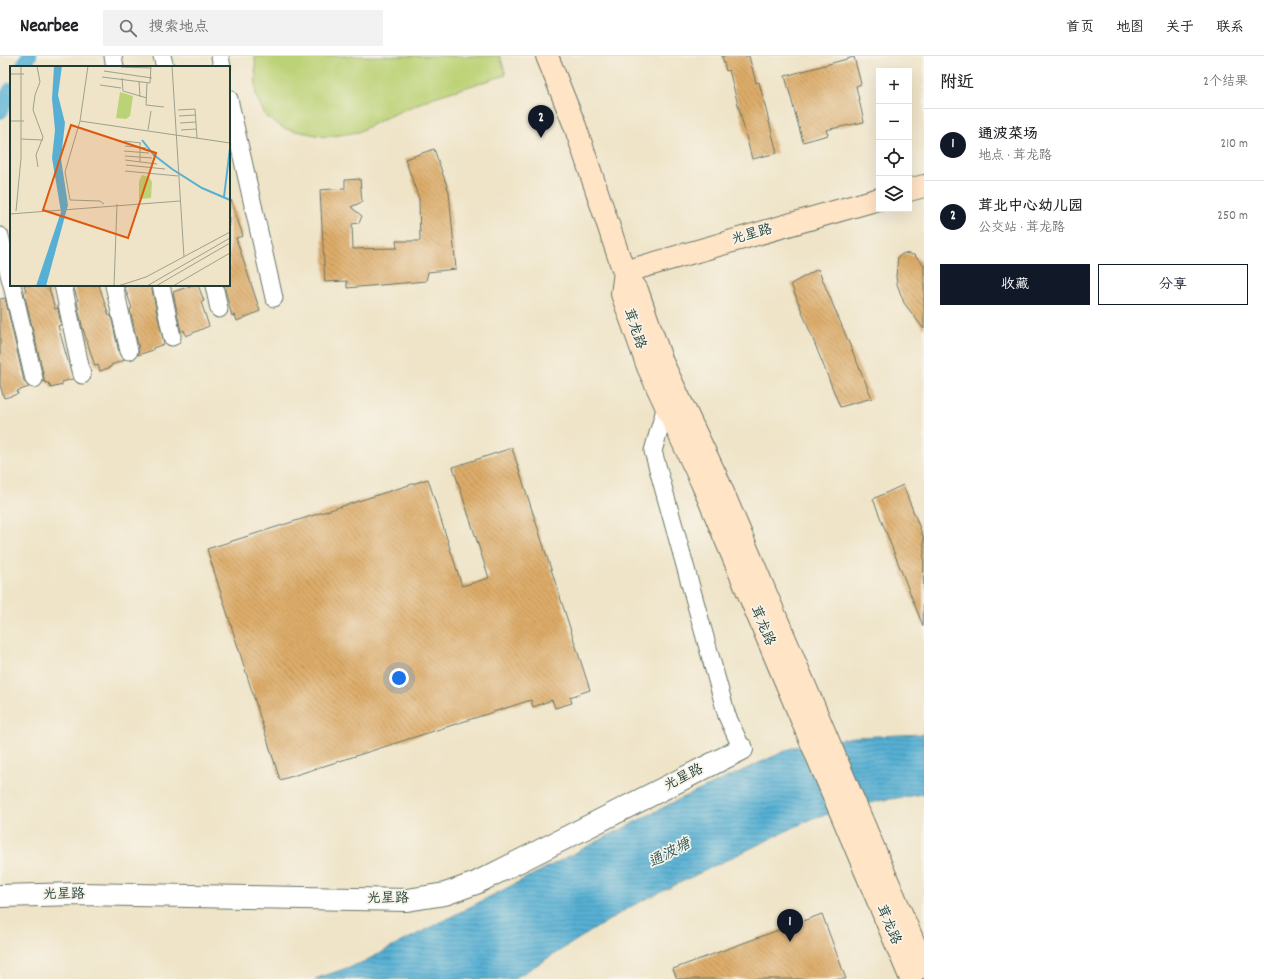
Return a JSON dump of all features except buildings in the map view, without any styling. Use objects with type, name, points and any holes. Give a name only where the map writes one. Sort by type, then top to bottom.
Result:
[{"type":"main road","name":"茸龙路","points":[[548,56],[575,126],[624,272],[637,290],[662,362],[911,979]]},
{"type":"main road","points":[[912,189],[924,186]]},
{"type":"main road","name":"光星路","points":[[624,272],[876,200]]},
{"type":"main road","name":"茸龙路","points":[[624,272],[622,294],[648,368],[666,406],[709,480],[924,967]]},
{"type":"street","points":[[113,56],[115,66]]},
{"type":"street","points":[[162,56],[165,66]]},
{"type":"street","points":[[220,56],[222,66]]},
{"type":"street","points":[[230,108],[235,155],[274,298]]},
{"type":"street","points":[[10,231],[0,235],[10,280]]},
{"type":"street","points":[[11,286],[34,379]]},
{"type":"street","points":[[63,286],[82,375]]},
{"type":"street","points":[[114,286],[128,351]]},
{"type":"street","points":[[161,286],[172,337]]},
{"type":"street","points":[[214,286],[219,309]]},
{"type":"street","points":[[666,406],[653,451],[727,716],[742,749]]},
{"type":"street","name":"光星路","points":[[0,896],[78,894],[407,900],[445,894],[476,883],[742,749]]},
{"type":"green space","points":[[255,56],[500,56],[506,75],[434,97],[385,118],[358,132],[327,137],[285,129],[266,117],[256,96]]},
{"type":"water","name":"通波塘","points":[[924,734],[924,794],[883,800],[813,818],[630,907],[514,979],[315,979],[361,963],[676,801],[794,747],[854,737]]},
{"type":"waterway","points":[[24,66],[29,56]]},
{"type":"waterway","points":[[0,111],[10,92]]},
{"type":"place","name":"茸北中心幼儿园","points":[[541,138]]},
{"type":"place","name":"通波菜场","points":[[790,942]]}]
